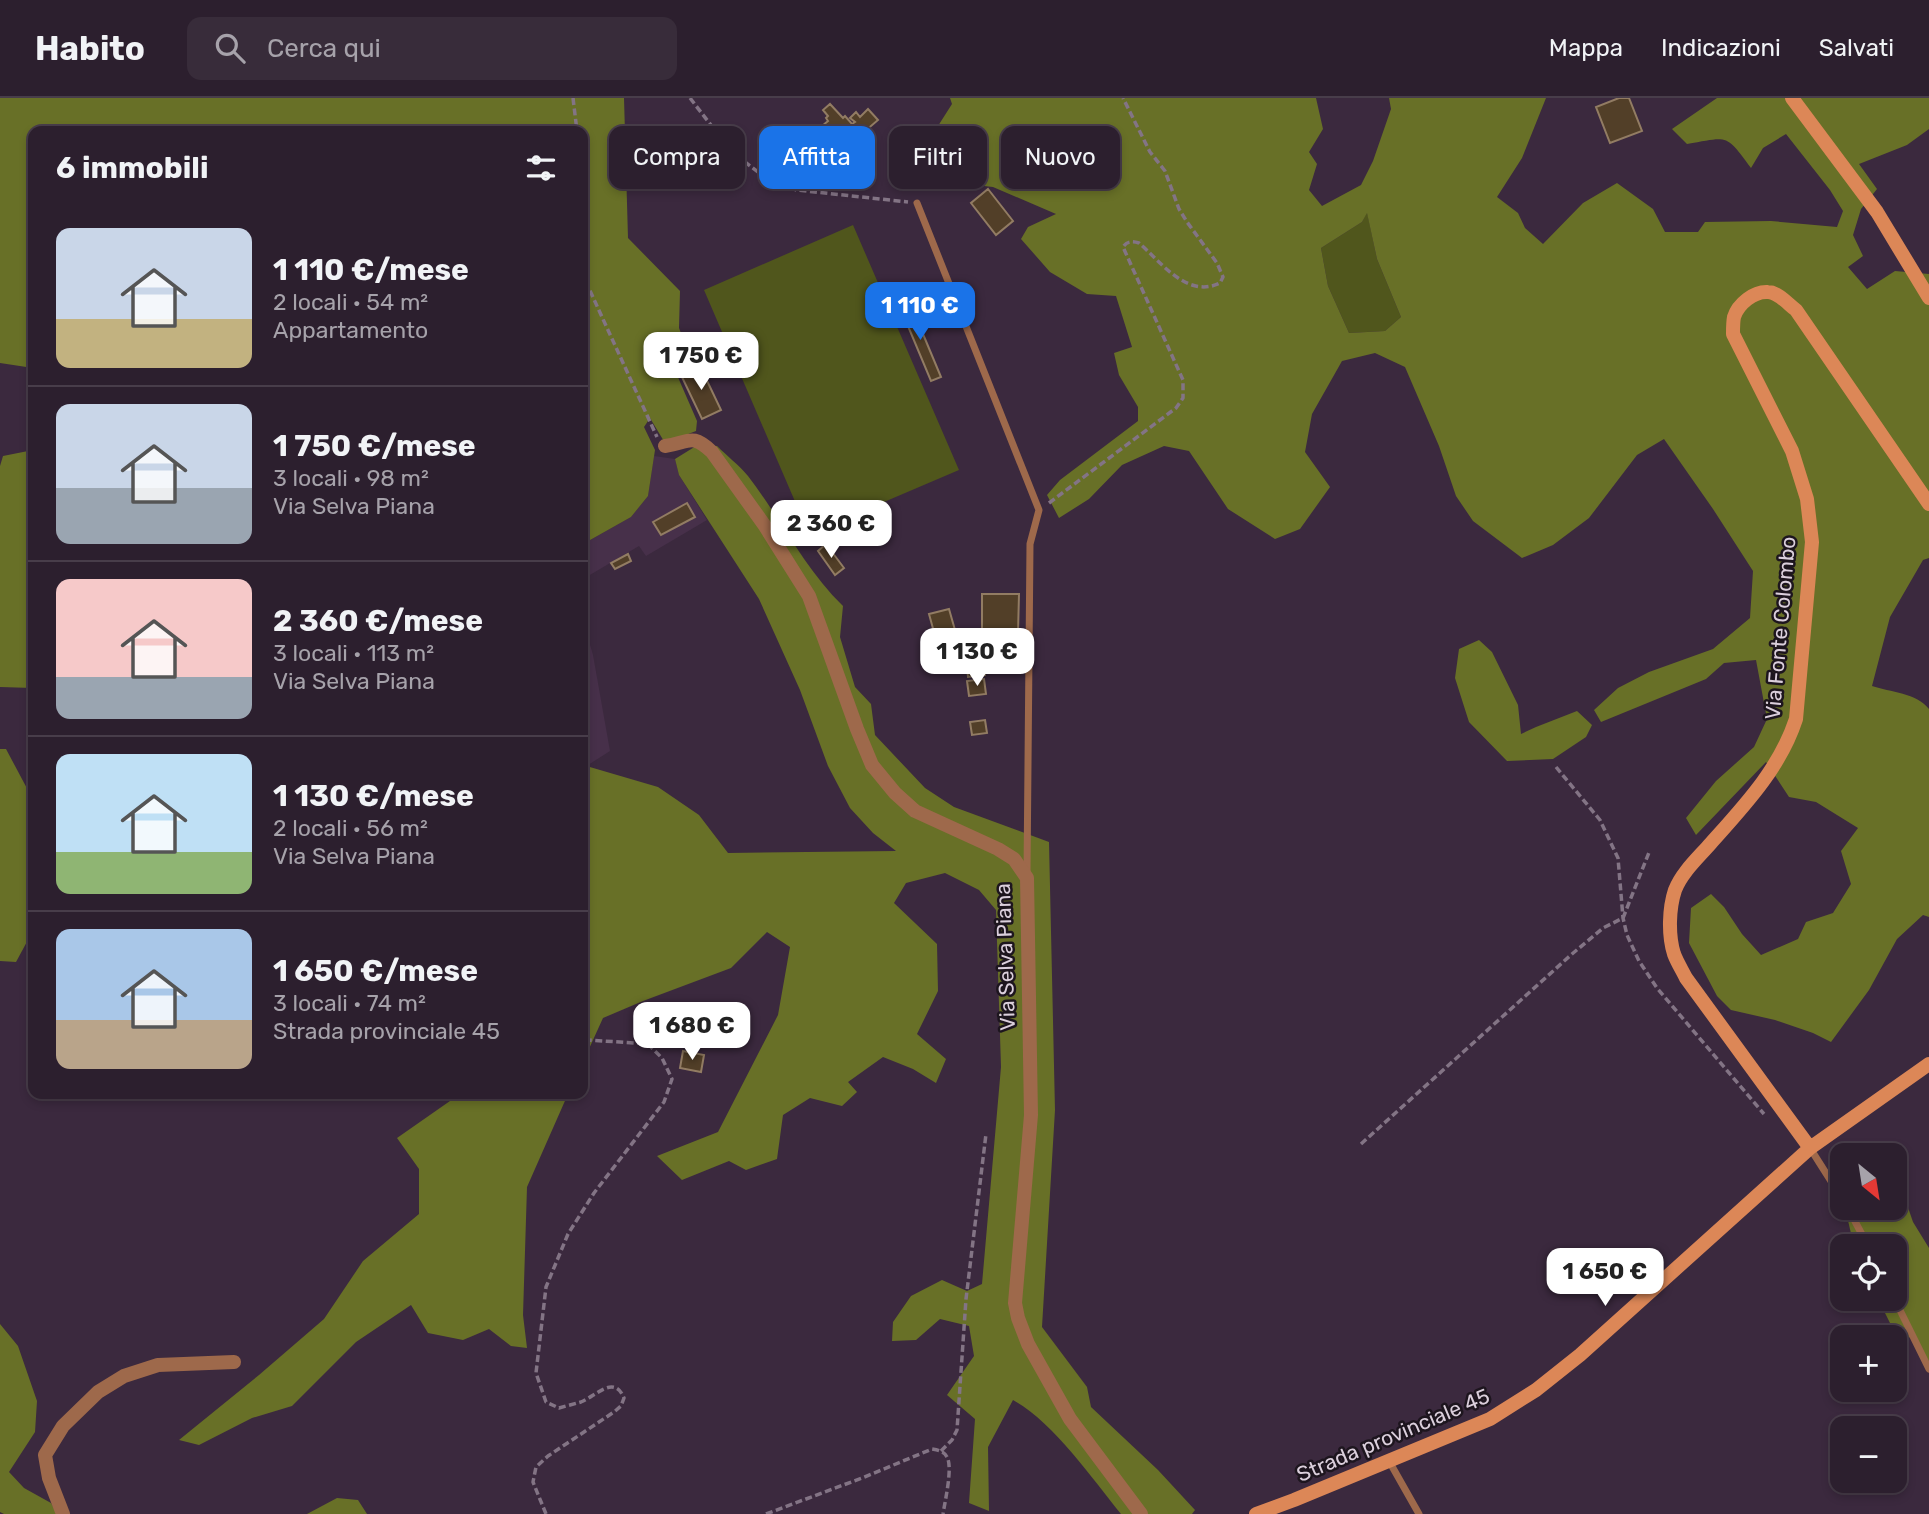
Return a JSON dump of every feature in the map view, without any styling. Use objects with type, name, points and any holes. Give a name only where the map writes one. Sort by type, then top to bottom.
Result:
[{"type":"street","points":[[1791,98],[1877,212],[1929,298]]},
{"type":"street","name":"Via Fonte Colombo","points":[[1810,1148],[1690,986],[1674,954],[1670,931],[1675,891],[1683,875],[1749,800],[1772,769],[1789,740],[1796,719],[1812,542],[1807,499],[1792,451],[1733,334],[1734,317],[1741,303],[1755,294],[1769,292],[1796,310],[1929,504]]},
{"type":"street","name":"Via Selva Piana","points":[[667,446],[695,439],[702,443],[712,452],[765,526],[810,596],[872,765],[895,793],[915,810],[1014,859],[1027,878],[1031,1115],[1015,1303],[1028,1344],[1070,1419],[1140,1514]]},
{"type":"street","name":"Strada provinciale 45","points":[[1256,1514],[1490,1419],[1536,1390],[1580,1355],[1810,1148],[1929,1064]]},
{"type":"street","points":[[63,1514],[49,1478],[45,1455],[63,1426],[98,1392],[124,1376],[158,1364],[234,1362]]},
{"type":"lane","points":[[917,204],[1039,510],[1030,544],[1027,878]]},
{"type":"lane","points":[[1810,1148],[1830,1180]]},
{"type":"lane","points":[[1900,1311],[1929,1369]]},
{"type":"lane","points":[[1389,1460],[1419,1514]]},
{"type":"path","points":[[573,98],[576,126]]},
{"type":"path","points":[[690,98],[731,151],[763,176],[796,190],[917,204]]},
{"type":"path","points":[[1039,510],[1176,408],[1183,398],[1183,380],[1123,247],[1126,243],[1139,243],[1188,284],[1213,287],[1220,283],[1223,277],[1217,263],[1179,209],[1165,171],[1150,152],[1123,98]]},
{"type":"path","points":[[588,285],[658,439],[667,446]]},
{"type":"path","points":[[1361,1144],[1572,954],[1603,928],[1623,918],[1650,850]]},
{"type":"path","points":[[546,1514],[533,1482],[536,1467],[614,1412],[621,1406],[624,1398],[614,1387],[607,1387],[582,1401],[559,1408],[546,1402],[536,1373],[546,1287],[568,1234],[594,1193],[664,1102],[672,1079],[663,1058],[648,1044],[588,1040]]},
{"type":"path","points":[[941,1451],[957,1430],[966,1299],[986,1134]]},
{"type":"path","points":[[766,1514],[932,1449],[941,1451],[947,1457],[949,1467],[943,1514]]},
{"type":"shaded area","points":[[654,456],[675,459],[679,475],[707,520],[646,556],[639,546],[588,576],[588,541],[631,517],[648,496]]},
{"type":"shaded area","points":[[588,638],[593,655],[610,751],[588,765]]},
{"type":"green space","points":[[0,98],[624,98],[625,126],[609,126],[609,189],[627,189],[628,238],[680,291],[679,328],[693,364],[677,375],[697,421],[696,431],[665,443],[650,418],[644,427],[655,450],[648,496],[631,517],[588,541],[588,126],[28,126],[28,367],[0,363]]},
{"type":"green space","points":[[950,98],[1316,98],[1323,129],[1309,152],[1317,164],[1309,190],[1322,206],[1361,185],[1373,161],[1391,109],[1389,98],[1546,98],[1522,158],[1497,197],[1518,213],[1525,228],[1543,244],[1583,203],[1617,183],[1653,209],[1665,232],[1698,232],[1705,222],[1771,221],[1837,227],[1843,211],[1786,134],[1763,148],[1751,168],[1736,148],[1725,140],[1687,144],[1672,129],[1717,98],[1929,98],[1929,129],[1907,145],[1859,164],[1877,189],[1861,209],[1853,235],[1863,256],[1848,267],[1867,289],[1895,271],[1929,274],[1929,558],[1923,560],[1890,617],[1872,686],[1910,696],[1929,709],[1929,917],[1923,915],[1897,939],[1869,990],[1831,1042],[1775,1020],[1731,1010],[1717,996],[1689,943],[1691,908],[1711,894],[1761,955],[1798,939],[1806,922],[1833,913],[1851,884],[1841,851],[1858,828],[1816,802],[1789,797],[1766,762],[1696,835],[1686,818],[1716,781],[1754,747],[1767,719],[1756,660],[1724,663],[1706,679],[1601,722],[1594,710],[1618,688],[1649,672],[1713,649],[1750,618],[1753,571],[1664,439],[1637,455],[1589,518],[1553,545],[1522,558],[1473,521],[1456,496],[1439,446],[1405,367],[1375,353],[1342,361],[1312,414],[1305,452],[1330,487],[1300,529],[1275,539],[1228,509],[1189,451],[1164,446],[1122,465],[1089,499],[1059,518],[1047,495],[1060,480],[1138,421],[1138,407],[1119,375],[1114,353],[1132,347],[1116,296],[1087,294],[1050,272],[1021,239],[1028,227],[1056,214],[987,186],[987,126],[938,126],[952,104]],"holes":[[[1367,213],[1377,259],[1401,317],[1385,331],[1349,333],[1328,286],[1321,248],[1362,222]]]},
{"type":"green space","points":[[1367,212],[1377,259],[1401,317],[1385,331],[1349,333],[1328,286],[1321,248],[1362,222]]},
{"type":"green space","points":[[853,225],[959,470],[809,534],[704,290]]},
{"type":"green space","points":[[696,446],[717,446],[760,492],[816,576],[843,606],[840,637],[855,687],[871,704],[875,735],[925,788],[954,807],[1049,842],[1055,1110],[1042,1327],[1087,1387],[1091,1407],[1158,1470],[1195,1510],[1192,1514],[1121,1514],[1057,1436],[1028,1409],[1013,1400],[988,1447],[989,1511],[969,1503],[975,1419],[947,1395],[974,1356],[969,1326],[940,1319],[916,1340],[892,1341],[893,1322],[911,1296],[942,1280],[967,1291],[982,1284],[1001,1067],[996,910],[979,890],[945,873],[906,883],[894,903],[937,944],[938,991],[917,1034],[946,1059],[936,1083],[913,1069],[883,1057],[848,1082],[857,1092],[842,1106],[810,1098],[783,1115],[777,1159],[746,1170],[729,1161],[682,1180],[657,1156],[718,1132],[778,1015],[790,947],[767,932],[731,968],[603,1018],[588,1051],[588,766],[658,787],[699,815],[728,853],[896,851],[873,833],[850,808],[828,766],[800,690],[759,599],[679,475],[675,459]]},
{"type":"green space","points":[[28,451],[28,688],[0,687],[0,466],[3,456]]},
{"type":"green space","points":[[1479,640],[1492,652],[1518,705],[1521,734],[1577,711],[1592,725],[1586,737],[1553,759],[1507,761],[1469,722],[1455,678],[1459,649]]},
{"type":"green space","points":[[0,749],[6,749],[28,790],[28,940],[16,962],[0,961]]},
{"type":"green space","points":[[453,1099],[566,1099],[527,1187],[523,1315],[527,1348],[511,1346],[489,1329],[463,1340],[428,1333],[411,1305],[356,1342],[292,1406],[252,1418],[199,1445],[179,1440],[324,1319],[363,1261],[419,1214],[419,1169],[397,1138]]},
{"type":"green space","points":[[1908,1207],[1913,1222],[1929,1248],[1929,1368],[1912,1338],[1907,1337],[1907,1325],[1891,1325],[1884,1311],[1907,1311],[1907,1234],[1851,1234],[1848,1220],[1908,1220]]},
{"type":"green space","points":[[0,1324],[18,1346],[37,1401],[35,1432],[9,1472],[24,1488],[51,1503],[57,1514],[0,1512]]},
{"type":"green space","points":[[337,1498],[358,1500],[367,1514],[307,1514]]},
{"type":"building","points":[[1619,98],[1629,98],[1642,131],[1610,143],[1596,107]]},
{"type":"building","points":[[830,104],[852,124],[855,122],[850,118],[856,112],[860,117],[868,109],[878,120],[871,126],[822,126],[828,121],[823,110]]},
{"type":"building","points":[[988,189],[1013,221],[996,235],[971,203]]},
{"type":"building","points":[[910,303],[941,377],[931,381],[900,307]]},
{"type":"building","points":[[700,366],[721,410],[702,419],[681,375]]},
{"type":"building","points":[[687,503],[695,517],[661,535],[653,522]]},
{"type":"building","points":[[826,544],[844,568],[835,575],[818,551]]},
{"type":"building","points":[[628,554],[631,561],[615,569],[611,563]]},
{"type":"building","points":[[982,594],[1019,594],[1018,633],[982,633]]},
{"type":"building","points":[[949,609],[957,637],[937,643],[929,614]]},
{"type":"building","points":[[984,656],[985,675],[968,677],[966,657]]},
{"type":"building","points":[[984,679],[986,694],[969,696],[967,681]]},
{"type":"building","points":[[985,720],[987,733],[972,735],[970,722]]},
{"type":"building","points":[[683,1051],[704,1055],[701,1072],[680,1068]]}]
